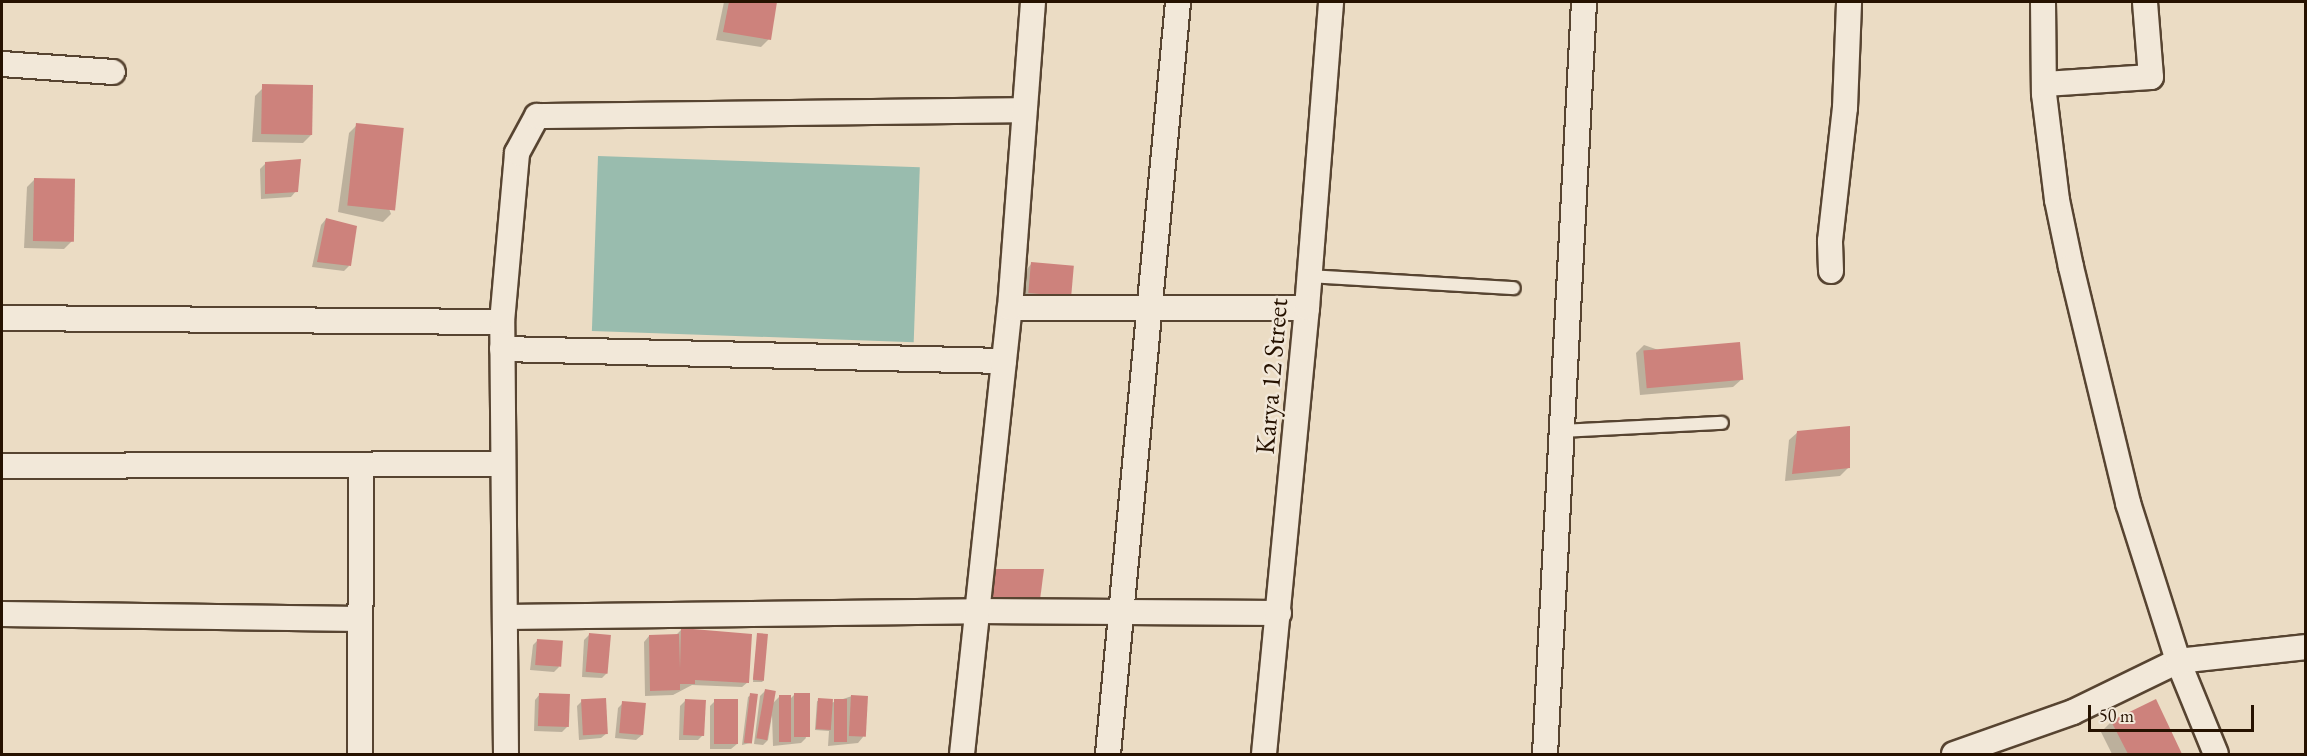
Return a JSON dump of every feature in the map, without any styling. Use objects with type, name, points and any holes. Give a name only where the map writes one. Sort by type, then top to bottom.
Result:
[{"type":"street","points":[[962,754],[1011,308],[1033,2]]},
{"type":"street","points":[[1108,754],[1178,2]]},
{"type":"street","name":"Karya 12 Street","points":[[1264,754],[1310,276],[1332,2]]},
{"type":"street","points":[[1545,754],[1584,2]]},
{"type":"street","points":[[1831,271],[1830,241],[1845,108],[1849,2]]},
{"type":"street","points":[[2043,2],[2045,84],[2057,200],[2071,267],[2128,502],[2178,661],[2216,754]]},
{"type":"street","points":[[2045,84],[2151,77],[2145,2]]},
{"type":"street","points":[[2,64],[113,72]]},
{"type":"street","points":[[506,754],[502,322],[517,153],[537,116],[612,112],[831,115],[1024,110]]},
{"type":"street","points":[[1011,308],[1307,308]]},
{"type":"street","points":[[2,318],[502,322]]},
{"type":"street","points":[[502,349],[1004,361]]},
{"type":"street","points":[[2,466],[503,464]]},
{"type":"street","points":[[360,754],[361,465]]},
{"type":"street","points":[[505,617],[978,610],[1279,613]]},
{"type":"street","points":[[2,614],[360,619]]},
{"type":"street","points":[[1954,754],[2073,712],[2178,661],[2306,647]]},
{"type":"lane","points":[[1310,276],[1514,288]]},
{"type":"lane","points":[[1562,431],[1722,423]]},
{"type":"shaded area","points":[[598,156],[920,167],[914,342],[592,331]]},
{"type":"building","points":[[729,2],[777,2],[771,40],[723,32]]},
{"type":"building","points":[[262,84],[313,85],[312,135],[261,134]]},
{"type":"building","points":[[356,123],[404,128],[395,211],[347,206]]},
{"type":"building","points":[[301,159],[298,192],[265,194],[265,162]]},
{"type":"building","points":[[34,178],[75,179],[74,242],[33,241]]},
{"type":"building","points":[[326,218],[357,226],[351,266],[317,262]]},
{"type":"building","points":[[1031,262],[1074,266],[1071,297],[1028,293]]},
{"type":"building","points":[[1740,342],[1743,380],[1647,388],[1643,350]]},
{"type":"building","points":[[1850,426],[1850,468],[1792,474],[1797,431]]},
{"type":"building","points":[[992,569],[1044,569],[1040,600],[989,602]]},
{"type":"building","points":[[681,628],[752,634],[749,683],[695,680],[695,684],[680,684],[680,690],[650,691],[649,635],[679,634],[680,669]]},
{"type":"building","points":[[589,633],[611,635],[608,674],[586,672]]},
{"type":"building","points":[[757,633],[768,634],[764,681],[753,680]]},
{"type":"building","points":[[537,639],[563,641],[561,667],[535,665]]},
{"type":"building","points":[[765,689],[776,691],[767,740],[756,738]]},
{"type":"building","points":[[539,693],[570,694],[569,727],[538,726]]},
{"type":"building","points":[[750,693],[758,694],[752,744],[744,743]]},
{"type":"building","points":[[794,693],[810,693],[810,737],[794,737]]},
{"type":"building","points":[[779,695],[791,695],[791,742],[779,742]]},
{"type":"building","points":[[851,695],[868,696],[866,737],[849,736]]},
{"type":"building","points":[[606,698],[608,734],[583,735],[581,699]]},
{"type":"building","points":[[818,698],[833,699],[831,730],[816,729]]},
{"type":"building","points":[[685,699],[706,700],[704,736],[683,735]]},
{"type":"building","points":[[714,699],[738,699],[738,744],[714,744]]},
{"type":"building","points":[[834,699],[847,699],[847,742],[834,742]]},
{"type":"building","points":[[2156,699],[2182,754],[2128,754],[2111,721]]},
{"type":"building","points":[[622,701],[646,703],[643,735],[619,733]]}]
